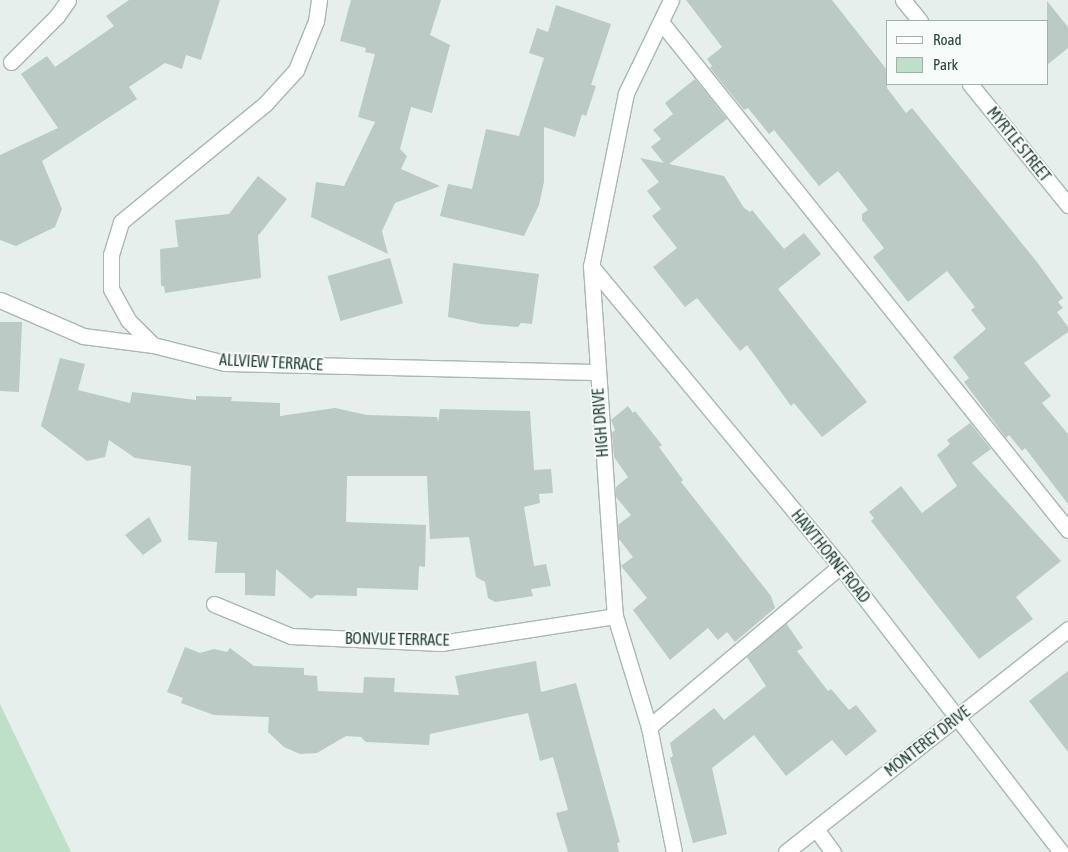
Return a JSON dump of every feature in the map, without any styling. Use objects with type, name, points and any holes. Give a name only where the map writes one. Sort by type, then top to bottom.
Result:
[{"type":"street","points":[[11,62],[58,16],[68,0]]},
{"type":"street","points":[[153,345],[128,320],[111,289],[111,255],[121,222],[265,104],[296,70],[316,22],[319,0]]},
{"type":"street","name":"HIGH DRIVE","points":[[671,0],[626,93],[591,266],[596,372],[615,616],[649,727],[674,852]]},
{"type":"street","points":[[902,0],[919,20]]},
{"type":"street","points":[[661,22],[1068,530]]},
{"type":"street","name":"MYRTLE STREET","points":[[971,85],[1068,205]]},
{"type":"street","name":"HAWTHORNE ROAD","points":[[591,266],[840,566],[958,716],[1061,852]]},
{"type":"street","name":"ALLVIEW TERRACE","points":[[0,300],[83,336],[153,345],[225,363],[596,372]]},
{"type":"street","points":[[649,727],[840,566]]},
{"type":"street","name":"BONVUE TERRACE","points":[[214,604],[291,636],[440,643],[615,616]]},
{"type":"street","name":"MONTEREY DRIVE","points":[[786,852],[1068,630]]},
{"type":"street","points":[[816,829],[833,852]]},
{"type":"green space","points":[[0,704],[71,852],[0,852]]},
{"type":"building","points":[[129,0],[220,0],[201,60],[186,55],[182,69],[165,63],[129,87],[137,99],[42,161],[62,209],[55,227],[16,246],[0,240],[0,155],[58,128],[21,74],[47,56],[55,67],[114,26],[106,16]]},
{"type":"building","points":[[351,0],[441,0],[430,35],[450,45],[432,113],[411,107],[400,149],[407,156],[401,169],[440,186],[395,203],[382,231],[388,254],[311,217],[316,182],[344,186],[375,122],[358,117],[375,54],[365,52],[366,48],[340,41]]},
{"type":"building","points":[[686,0],[832,0],[886,69],[887,88],[906,113],[912,108],[1037,262],[1063,298],[1058,302],[1063,308],[1057,312],[1068,327],[1068,332],[1024,363],[1051,396],[1042,403],[1068,434],[1068,504],[1025,448],[1022,451],[1009,435],[1006,438],[964,382],[969,378],[953,357],[986,329],[971,310],[975,307],[947,271],[908,302],[873,257],[884,248],[862,220],[862,214],[868,210],[838,171],[819,186],[774,130],[769,134],[748,108],[744,110],[710,68],[712,66],[707,59],[722,47]]},
{"type":"building","points":[[1047,1],[1068,27],[1068,48],[1048,64],[1048,20]]},
{"type":"building","points":[[556,5],[611,24],[591,85],[596,86],[586,116],[582,114],[575,137],[544,127],[544,182],[539,205],[524,236],[440,216],[448,184],[472,189],[486,129],[519,136],[544,58],[529,53],[537,28],[548,32]]},
{"type":"building","points":[[695,79],[727,119],[669,164],[724,176],[744,208],[750,212],[752,210],[784,249],[804,233],[821,254],[778,289],[867,402],[822,437],[794,403],[791,406],[747,345],[740,351],[697,298],[685,307],[653,267],[677,248],[652,216],[661,209],[647,191],[659,182],[640,158],[664,163],[651,147],[661,139],[653,130],[673,114],[665,103]]},
{"type":"building","points":[[258,176],[287,199],[258,236],[261,278],[165,293],[164,286],[161,286],[160,249],[178,247],[175,220],[229,214]]},
{"type":"building","points":[[390,258],[403,303],[340,321],[328,276]]},
{"type":"building","points":[[453,263],[539,274],[532,324],[521,323],[518,327],[481,324],[448,317]]},
{"type":"building","points":[[0,322],[22,322],[19,392],[0,391]]},
{"type":"building","points":[[60,358],[85,364],[78,390],[130,403],[132,392],[196,400],[196,396],[232,397],[231,401],[280,403],[280,416],[335,408],[367,415],[437,417],[438,422],[440,409],[530,411],[534,470],[551,469],[553,493],[539,494],[540,503],[524,507],[534,566],[546,564],[551,586],[531,589],[533,596],[495,602],[488,598],[485,582],[476,577],[469,537],[430,539],[427,476],[347,476],[346,522],[426,525],[425,567],[419,566],[418,590],[357,588],[357,596],[316,595],[311,599],[276,569],[275,596],[245,595],[245,573],[215,573],[217,542],[188,540],[191,466],[135,458],[109,440],[105,457],[87,461],[41,426]]},
{"type":"building","points":[[628,406],[633,413],[635,411],[662,445],[659,447],[683,480],[681,482],[771,596],[775,608],[735,642],[727,632],[718,640],[708,628],[670,660],[633,610],[647,598],[621,566],[633,557],[619,539],[618,525],[631,515],[616,497],[616,487],[628,477],[614,457],[612,433],[615,430],[611,420]]},
{"type":"building","points":[[970,423],[991,449],[972,463],[1061,561],[1016,597],[1033,619],[979,659],[871,521],[874,518],[869,512],[901,486],[922,513],[957,486],[937,455],[950,444],[947,440]]},
{"type":"building","points":[[149,517],[162,541],[143,555],[125,535]]},
{"type":"building","points":[[786,623],[803,648],[797,651],[828,691],[831,689],[849,710],[856,705],[877,731],[846,756],[832,740],[786,776],[754,735],[712,768],[727,834],[693,843],[670,758],[673,756],[670,743],[714,708],[724,720],[766,686],[747,657]]},
{"type":"building","points":[[185,647],[200,653],[214,649],[227,652],[230,648],[254,666],[304,668],[304,675],[317,676],[318,691],[363,693],[364,677],[395,678],[394,692],[459,695],[455,676],[536,661],[541,692],[576,683],[620,842],[617,843],[619,852],[568,852],[556,813],[568,810],[553,757],[540,761],[528,713],[430,734],[429,745],[366,742],[361,737],[346,736],[317,753],[300,754],[284,747],[268,732],[269,717],[214,715],[181,703],[183,698],[167,692]]},
{"type":"building","points":[[1068,671],[1068,752],[1029,701]]}]
